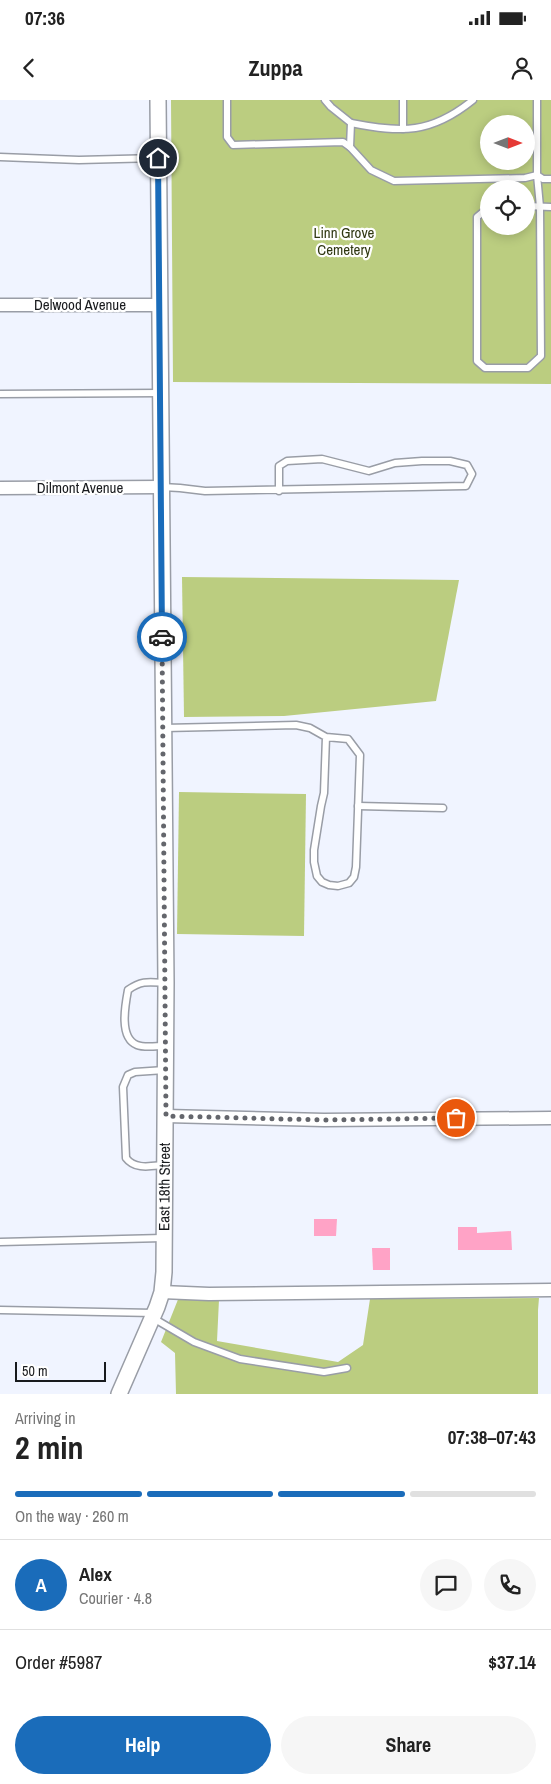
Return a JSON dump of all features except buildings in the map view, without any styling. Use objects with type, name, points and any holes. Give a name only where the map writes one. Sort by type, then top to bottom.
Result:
[{"type":"street","name":"East 18th Street","points":[[119,1394],[154,1316],[162,1292],[164,1272],[166,984],[160,487],[158,100]]},
{"type":"street","name":"Delwood Avenue","points":[[0,306],[159,304]]},
{"type":"street","name":"Dilmont Avenue","points":[[0,488],[160,487]]},
{"type":"street","points":[[166,1116],[324,1120],[551,1118]]},
{"type":"street","points":[[162,1292],[209,1294],[551,1290]]},
{"type":"lane","points":[[227,100],[227,137],[233,145],[343,142],[371,170],[394,181],[525,178],[537,175],[543,179],[551,179]]},
{"type":"lane","points":[[325,100],[351,123],[372,127],[403,129],[426,127],[438,123],[459,111],[473,100]]},
{"type":"lane","points":[[403,100],[403,129]]},
{"type":"lane","points":[[480,214],[477,216],[477,362],[485,368],[528,368],[540,356],[540,207],[537,175],[536,100]]},
{"type":"lane","points":[[350,147],[351,123]]},
{"type":"lane","points":[[0,157],[79,160],[158,158]]},
{"type":"lane","points":[[535,207],[551,207]]},
{"type":"lane","points":[[0,394],[160,393]]},
{"type":"lane","points":[[160,487],[205,492],[279,491],[466,486],[472,474],[467,465],[450,461],[395,463],[369,471],[322,458],[286,461],[279,466],[279,491]]},
{"type":"lane","points":[[163,728],[296,725],[310,728],[326,737],[348,740],[360,755],[356,867],[354,877],[349,883],[338,886],[322,882],[317,876],[314,862],[320,806],[324,794],[326,737]]},
{"type":"lane","points":[[358,806],[443,808]]},
{"type":"lane","points":[[166,984],[139,983],[128,990],[125,1033],[130,1041],[138,1046],[166,1046]]},
{"type":"lane","points":[[166,1070],[135,1072],[128,1075],[123,1087],[126,1158],[130,1163],[139,1166],[166,1165]]},
{"type":"lane","points":[[0,1242],[165,1238]]},
{"type":"lane","points":[[0,1310],[154,1316],[194,1342],[240,1359],[324,1372],[347,1368]]},
{"type":"green space","name":"Linn Grove Cemetery","points":[[171,100],[551,100],[551,384],[173,382]]},
{"type":"green space","points":[[182,577],[459,580],[436,701],[284,716],[184,717]]},
{"type":"green space","points":[[179,792],[306,794],[304,936],[177,934]]},
{"type":"green space","points":[[179,1297],[219,1300],[217,1341],[338,1362],[363,1345],[370,1299],[539,1298],[538,1394],[176,1394],[175,1353],[161,1342]]},
{"type":"way so far","points":[[162,637],[166,1116],[324,1120],[456,1118]]},
{"type":"route","points":[[158,158],[162,637]]}]
